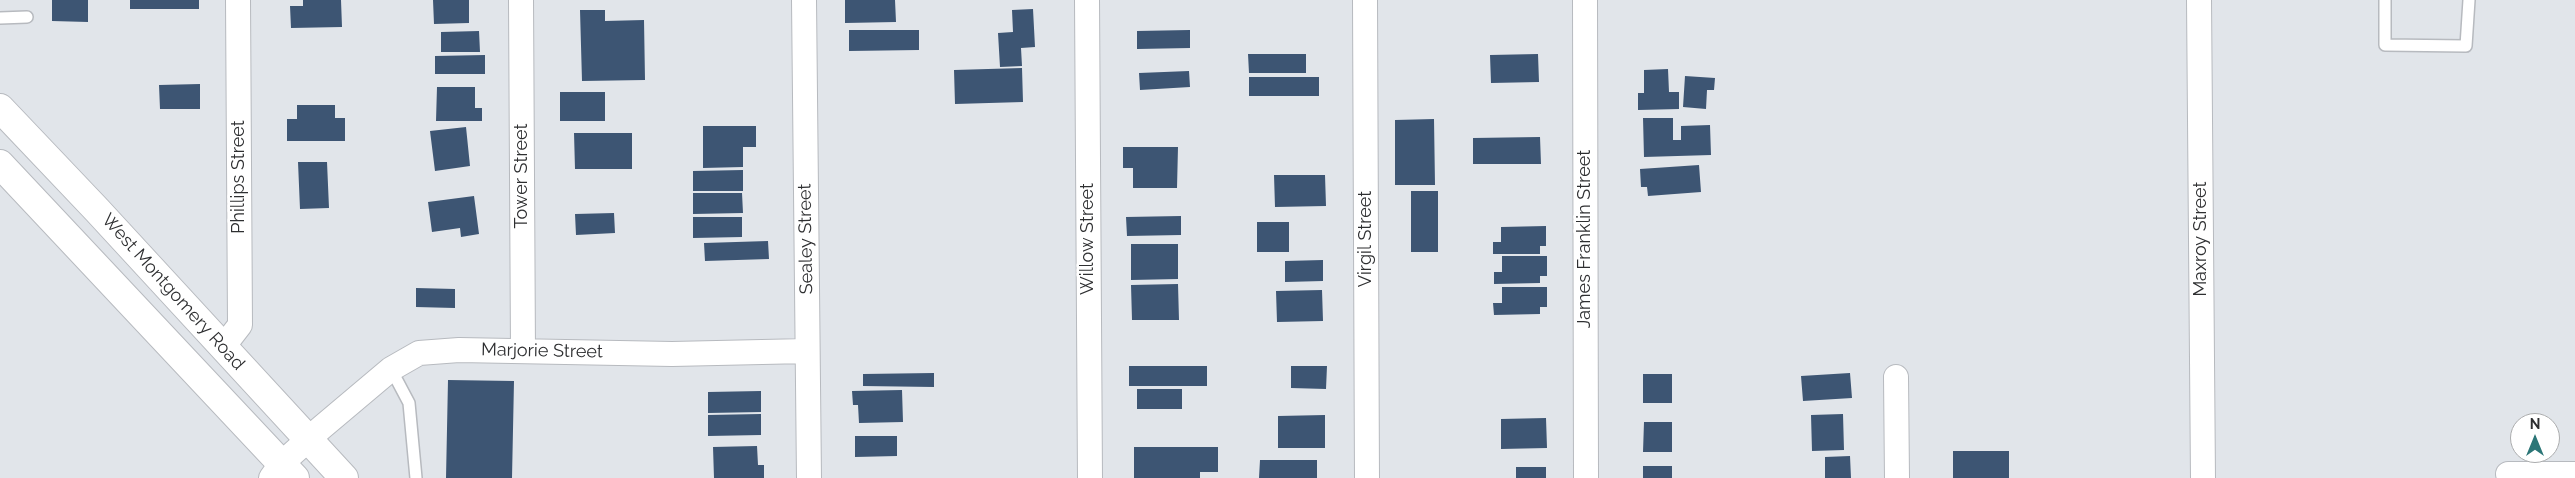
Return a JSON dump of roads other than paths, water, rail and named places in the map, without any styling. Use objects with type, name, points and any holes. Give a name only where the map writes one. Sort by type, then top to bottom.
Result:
[{"type":"main road","name":"West Montgomery Road","points":[[0,108],[98,210],[344,478]]},
{"type":"main road","name":"West Montgomery Road","points":[[0,164],[71,238],[282,473]]},
{"type":"main road","points":[[71,238],[98,210]]},
{"type":"street","name":"Phillips Street","points":[[223,347],[240,325],[238,0]]},
{"type":"street","name":"Tower Street","points":[[522,0],[523,351]]},
{"type":"street","name":"Sealey Street","points":[[804,0],[808,478]]},
{"type":"street","name":"Willow Street","points":[[1086,0],[1090,478]]},
{"type":"street","name":"Virgil Street","points":[[1365,0],[1367,478]]},
{"type":"street","name":"James Franklin Street","points":[[1585,0],[1586,478]]},
{"type":"street","name":"Maxroy Street","points":[[2200,0],[2202,478]]},
{"type":"street","name":"Marjorie Street","points":[[308,440],[391,369],[419,353],[459,350],[672,354],[807,351]]},
{"type":"street","points":[[1896,377],[1897,478]]},
{"type":"street","points":[[282,473],[308,440]]},
{"type":"street","points":[[2508,474],[2575,474]]},
{"type":"lane","points":[[2385,0],[2385,45],[2466,46],[2469,0]]},
{"type":"lane","points":[[0,18],[27,17]]},
{"type":"lane","points":[[391,369],[409,403],[416,478]]}]
